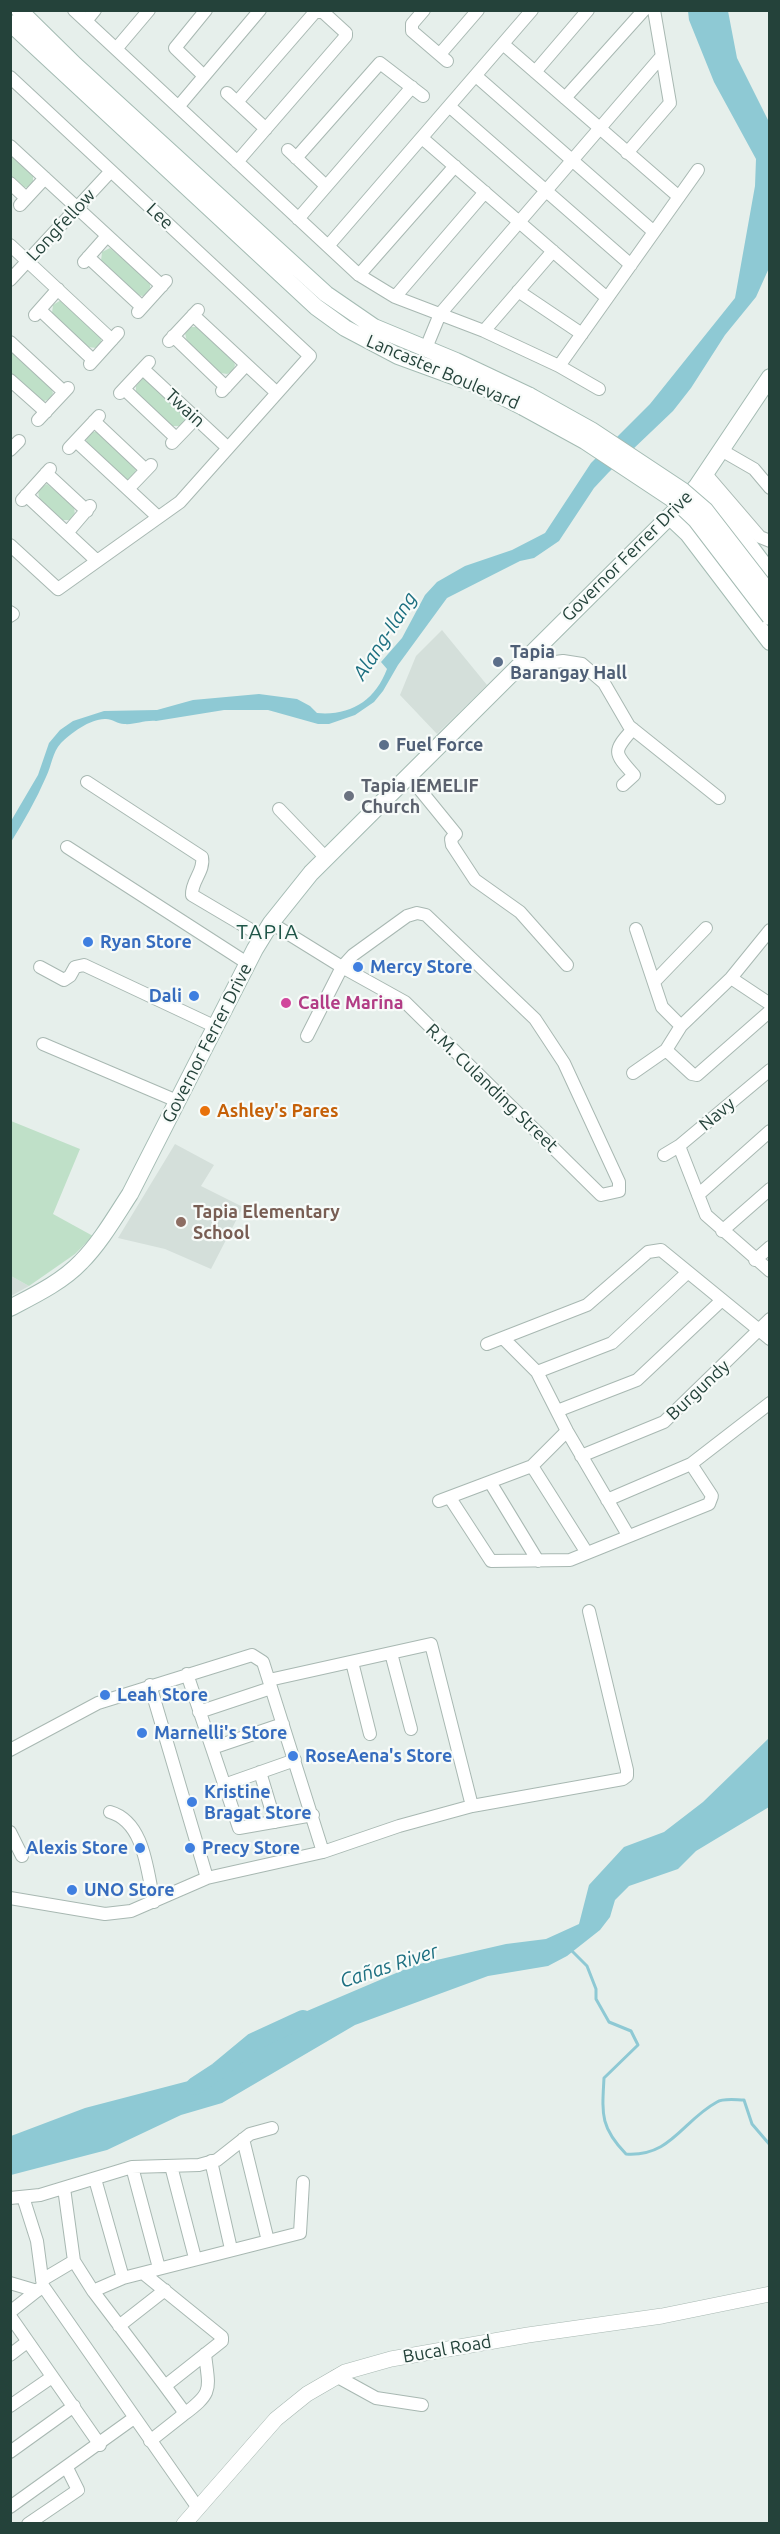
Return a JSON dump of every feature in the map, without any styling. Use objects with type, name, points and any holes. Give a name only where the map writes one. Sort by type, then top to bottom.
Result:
[{"type":"main road","name":"Lancaster Boulevard","points":[[19,10],[75,65],[326,294],[374,327],[426,348],[526,402],[676,502],[696,520],[770,617]]},
{"type":"main road","name":"Lancaster Boulevard","points":[[10,23],[316,308],[379,347],[398,356],[526,402],[591,430],[683,491],[705,510],[770,594]]},
{"type":"main road","name":"Governor Ferrer Drive","points":[[10,1308],[54,1283],[82,1262],[110,1225],[130,1194],[247,963],[267,930],[311,873],[516,667],[670,517],[701,479],[767,387]]},
{"type":"main road","points":[[701,479],[770,573]]},
{"type":"main road","points":[[670,517],[688,534],[770,642]]},
{"type":"street","points":[[74,10],[359,275],[395,297],[484,331],[559,366],[599,389]]},
{"type":"street","points":[[86,21],[95,10]]},
{"type":"street","points":[[116,49],[149,10]]},
{"type":"street","points":[[204,76],[175,48],[206,10]]},
{"type":"street","points":[[178,107],[260,10]]},
{"type":"street","points":[[424,10],[411,28],[443,58],[478,10]]},
{"type":"street","points":[[328,246],[532,10]]},
{"type":"street","points":[[535,72],[588,10]]},
{"type":"street","points":[[565,98],[644,10]]},
{"type":"street","points":[[627,153],[670,103],[654,10]]},
{"type":"street","points":[[237,102],[315,12],[323,12],[343,29],[346,36],[237,162]]},
{"type":"street","points":[[503,44],[679,197]]},
{"type":"street","points":[[426,348],[440,315],[661,57]]},
{"type":"street","points":[[326,186],[292,154],[380,63],[423,96]]},
{"type":"street","points":[[476,76],[654,232]]},
{"type":"street","name":"Lee","points":[[10,77],[310,356],[277,393]]},
{"type":"street","points":[[298,219],[412,87]]},
{"type":"street","points":[[227,93],[266,129]]},
{"type":"street","points":[[449,106],[631,265]]},
{"type":"street","points":[[422,138],[607,298]]},
{"type":"street","points":[[10,146],[107,236],[164,283],[139,310],[86,260],[107,236]]},
{"type":"street","points":[[359,275],[455,166]]},
{"type":"street","points":[[559,366],[698,170]]},
{"type":"street","name":"Longfellow","points":[[10,280],[111,171]]},
{"type":"street","points":[[10,183],[23,201],[45,178]]},
{"type":"street","points":[[395,297],[485,192]]},
{"type":"street","points":[[10,245],[115,337],[91,363],[38,312],[58,289]]},
{"type":"street","points":[[484,331],[553,251]]},
{"type":"street","points":[[519,291],[582,334]]},
{"type":"street","points":[[10,545],[58,589],[180,501],[277,393],[246,365],[195,312],[170,339],[223,389],[246,365]]},
{"type":"street","points":[[10,380],[42,416],[66,389],[12,340]]},
{"type":"street","name":"Twain","points":[[196,418],[174,441],[122,392],[146,365],[228,448]]},
{"type":"street","points":[[128,489],[149,467],[97,418],[73,445],[128,489],[158,517]]},
{"type":"street","points":[[721,450],[754,469],[770,488]]},
{"type":"street","points":[[67,533],[88,508],[48,471],[24,498],[97,561]]},
{"type":"street","points":[[701,479],[760,537],[770,541]]},
{"type":"street","points":[[516,667],[563,662],[582,664],[604,683],[621,716],[633,729],[719,798]]},
{"type":"street","points":[[623,784],[634,775],[619,759],[616,752],[618,746],[633,729]]},
{"type":"street","points":[[408,775],[456,834],[451,839],[452,845],[470,874],[483,887],[520,912],[567,965]]},
{"type":"street","name":"R.M. Culanding Street","points":[[87,782],[202,857],[202,868],[193,885],[192,895],[342,967],[405,1002],[601,1195],[619,1191],[619,1182],[564,1063],[535,1019],[426,915],[417,913],[407,916],[353,955],[342,967]]},
{"type":"street","points":[[279,808],[326,858]]},
{"type":"street","points":[[67,847],[247,963]]},
{"type":"street","points":[[654,982],[706,928]]},
{"type":"street","points":[[636,929],[662,1007],[681,1026]]},
{"type":"street","points":[[633,1073],[666,1050],[681,1026],[765,946],[770,930]]},
{"type":"street","points":[[40,967],[64,980],[70,976],[75,967],[84,965],[216,1027]]},
{"type":"street","points":[[307,1036],[342,967]]},
{"type":"street","points":[[731,978],[770,1004]]},
{"type":"street","points":[[666,1050],[692,1074],[697,1075],[770,1011]]},
{"type":"street","points":[[43,1044],[177,1101]]},
{"type":"street","name":"Navy","points":[[664,1155],[679,1146],[770,1070]]},
{"type":"street","points":[[698,1195],[770,1131]]},
{"type":"street","points":[[679,1146],[706,1215],[770,1271]]},
{"type":"street","points":[[722,1231],[770,1189]]},
{"type":"street","points":[[755,1260],[770,1247]]},
{"type":"street","points":[[487,1344],[587,1305],[648,1252],[661,1250],[765,1335]]},
{"type":"street","points":[[537,1372],[612,1343],[688,1272]]},
{"type":"street","points":[[557,1411],[637,1380],[722,1300]]},
{"type":"street","name":"Burgundy","points":[[581,1456],[664,1422],[765,1335],[770,1319]]},
{"type":"street","points":[[503,1338],[537,1372],[567,1431],[628,1535]]},
{"type":"street","points":[[607,1500],[691,1464],[770,1403]]},
{"type":"street","points":[[567,1431],[532,1466],[445,1500],[491,1562],[570,1560],[709,1504],[712,1496],[691,1464]]},
{"type":"street","points":[[532,1466],[586,1553]]},
{"type":"street","points":[[490,1482],[538,1561]]},
{"type":"street","points":[[10,1898],[105,1914],[131,1911],[207,1878],[323,1852],[399,1826],[472,1806],[623,1779],[627,1776],[589,1611]]},
{"type":"street","points":[[199,1712],[270,1684],[431,1644],[472,1806]]},
{"type":"street","points":[[392,1653],[411,1729]]},
{"type":"street","points":[[10,1750],[98,1703],[252,1655],[263,1662],[323,1852]]},
{"type":"street","points":[[352,1662],[370,1734]]},
{"type":"street","points":[[187,1674],[239,1828],[313,1815]]},
{"type":"street","points":[[150,1686],[207,1878]]},
{"type":"street","points":[[212,1748],[283,1724]]},
{"type":"street","points":[[224,1785],[295,1760]]},
{"type":"street","points":[[260,1772],[275,1822]]},
{"type":"street","points":[[110,1812],[120,1815],[134,1831],[145,1859],[154,1902]]},
{"type":"street","points":[[10,1832],[22,1856]]},
{"type":"street","points":[[198,2508],[41,2285],[37,2241],[17,2197],[64,2188],[132,2168],[199,2164],[217,2160],[250,2134],[272,2128]]},
{"type":"street","points":[[243,2139],[268,2241]]},
{"type":"street","points":[[211,2161],[231,2249]]},
{"type":"street","points":[[171,2166],[195,2258]]},
{"type":"street","points":[[132,2168],[159,2268]]},
{"type":"street","points":[[95,2179],[123,2278]]},
{"type":"street","points":[[93,2291],[123,2278],[300,2233],[303,2182]]},
{"type":"street","points":[[64,2188],[74,2261],[93,2291],[182,2409],[183,2415]]},
{"type":"street","points":[[74,2261],[41,2285],[10,2314],[27,2342],[100,2445]]},
{"type":"street","points":[[143,2273],[222,2337],[222,2341],[165,2386]]},
{"type":"street","points":[[10,2283],[41,2285]]},
{"type":"street","points":[[119,2326],[165,2290]]},
{"type":"street","name":"Bucal Road","points":[[184,2523],[276,2419],[307,2394],[336,2376],[391,2359],[528,2335],[662,2316],[770,2294]]},
{"type":"street","points":[[10,2355],[27,2342]]},
{"type":"street","points":[[150,2441],[200,2402],[207,2392],[205,2354]]},
{"type":"street","points":[[336,2376],[376,2398],[422,2405]]},
{"type":"street","points":[[10,2406],[52,2377]]},
{"type":"street","points":[[10,2452],[74,2406]]},
{"type":"street","points":[[10,2507],[100,2445],[134,2418]]},
{"type":"street","points":[[28,2523],[76,2492],[77,2485],[67,2468]]},
{"type":"shaded area","points":[[442,630],[487,685],[437,734],[400,695],[416,656]]},
{"type":"shaded area","name":"Tapia Elementary School","points":[[175,1144],[214,1165],[201,1186],[243,1207],[211,1269],[165,1249],[118,1238]]},
{"type":"shaded area","points":[[11,1276],[29,1286],[11,1296]]},
{"type":"green space","points":[[10,153],[33,176],[33,182],[29,187],[23,188],[11,178]]},
{"type":"green space","points":[[110,248],[149,281],[150,288],[145,295],[136,295],[101,261],[102,252]]},
{"type":"green space","points":[[61,300],[101,336],[101,343],[97,348],[87,347],[52,313],[53,305]]},
{"type":"green space","points":[[191,327],[197,327],[233,359],[235,365],[233,371],[227,374],[221,373],[187,342],[185,333]]},
{"type":"green space","points":[[10,354],[15,354],[51,387],[53,393],[50,399],[41,402],[11,375]]},
{"type":"green space","points":[[142,379],[148,379],[185,415],[185,421],[181,426],[171,426],[136,392],[136,386]]},
{"type":"green space","points":[[92,432],[98,432],[136,468],[132,478],[125,480],[86,442],[87,436]]},
{"type":"green space","points":[[47,484],[74,506],[75,516],[71,520],[61,520],[39,498],[39,489]]},
{"type":"green space","points":[[11,1121],[80,1149],[53,1214],[93,1236],[75,1254],[29,1286],[11,1276]]},
{"type":"water","points":[[688,11],[728,11],[737,58],[769,122],[769,268],[756,297],[725,335],[691,388],[673,411],[594,488],[559,541],[534,558],[520,561],[447,598],[398,665],[383,691],[374,702],[355,715],[329,724],[318,724],[268,710],[224,710],[128,724],[106,719],[94,721],[76,731],[58,747],[38,794],[11,842],[11,821],[38,775],[49,743],[60,730],[73,721],[104,711],[157,710],[193,700],[259,694],[297,699],[317,713],[350,709],[360,704],[376,690],[387,669],[381,662],[402,638],[425,595],[437,582],[465,566],[512,550],[545,533],[591,463],[650,404],[735,298],[755,186],[756,159],[714,82],[689,20]]},
{"type":"water","points":[[769,1738],[769,1807],[696,1851],[678,1869],[629,1886],[615,1900],[610,1917],[600,1930],[567,1956],[548,1966],[488,1976],[355,2025],[222,2103],[181,2115],[107,2150],[11,2175],[11,2136],[85,2108],[219,2073],[300,2014],[415,1965],[506,1944],[546,1939],[579,1924],[589,1885],[624,1847],[664,1832],[703,1802]]},
{"type":"waterway","points":[[570,1949],[587,1966],[596,1989],[596,1999],[609,2022],[631,2031],[638,2045],[604,2078],[603,2111],[607,2128],[626,2154],[654,2150],[665,2144],[705,2110],[726,2100],[744,2100],[752,2124],[770,2145]]},
{"type":"waterway","name":"Cañas River","points":[[195,2086],[218,2071],[253,2042],[303,2019]]},
{"type":"place","name":"Tapia Barangay Hall","points":[[498,662]]},
{"type":"place","name":"Fuel Force","points":[[384,745]]},
{"type":"place","name":"Tapia IEMELIF Church","points":[[349,796]]},
{"type":"place","name":"Ryan Store","points":[[88,942]]},
{"type":"place","name":"Mercy Store","points":[[358,967]]},
{"type":"place","name":"Dali","points":[[194,996]]},
{"type":"place","name":"Calle Marina","points":[[286,1003]]},
{"type":"place","name":"Ashley's Pares","points":[[205,1111]]},
{"type":"place","name":"Tapia Elementary School","points":[[181,1222]]},
{"type":"place","name":"Leah Store","points":[[105,1695]]},
{"type":"place","name":"Marnelli's Store","points":[[142,1733]]},
{"type":"place","name":"RoseAena's Store","points":[[293,1756]]},
{"type":"place","name":"Kristine Bragat Store","points":[[192,1802]]},
{"type":"place","name":"Alexis Store","points":[[140,1848]]},
{"type":"place","name":"Precy Store","points":[[190,1848]]},
{"type":"place","name":"UNO Store","points":[[72,1890]]},
{"type":"district","name":"TAPIA","points":[[268,932]]},
{"type":"water label","name":"Alang-Ilang","points":[[385,636]]}]
